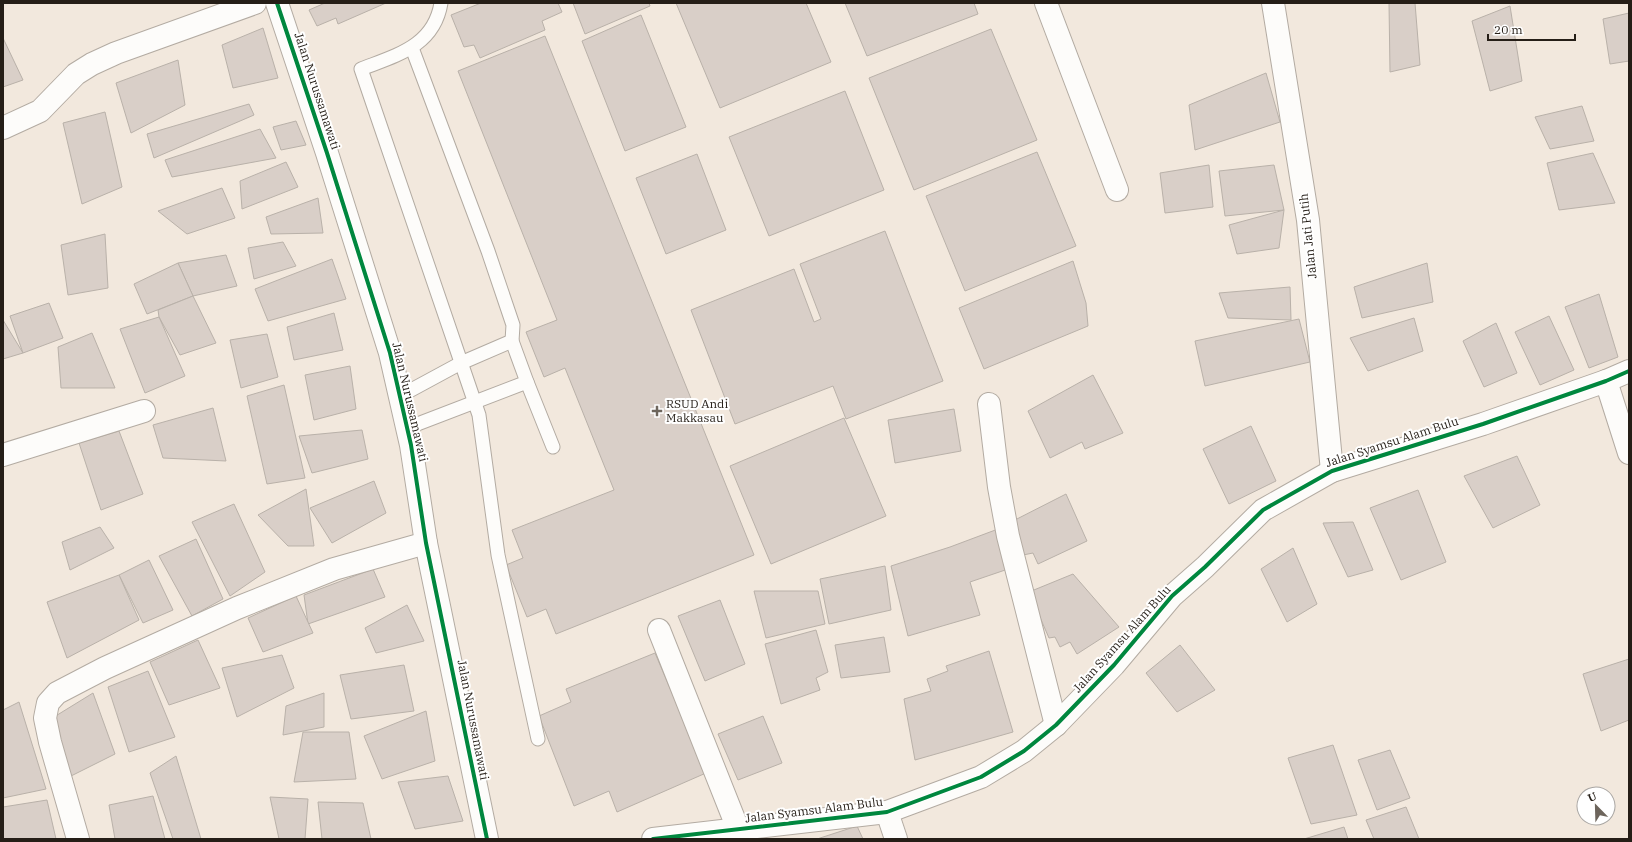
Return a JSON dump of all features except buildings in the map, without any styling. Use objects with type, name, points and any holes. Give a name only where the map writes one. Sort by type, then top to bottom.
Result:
[{"type":"street","points":[[3,128],[40,111],[76,74],[116,52],[255,3]]},
{"type":"street","name":"Jalan Nurussamawati","points":[[277,3],[327,154],[385,338],[400,396],[407,428],[426,543],[486,839]]},
{"type":"street","points":[[1046,3],[1116,190]]},
{"type":"street","name":"Jalan Jati Putih","points":[[1273,3],[1308,220],[1332,470]]},
{"type":"street","name":"Jalan Syamsu Alam Bulu","points":[[653,839],[887,812],[986,774],[1024,751],[1056,725],[1114,666],[1172,596],[1205,567],[1263,510],[1332,470],[1483,424],[1606,381],[1629,371]]},
{"type":"street","points":[[1606,381],[1629,453]]},
{"type":"street","points":[[989,404],[999,487],[1008,536],[1056,725]]},
{"type":"street","points":[[3,456],[144,411]]},
{"type":"street","points":[[78,839],[50,742],[45,718],[48,703],[57,693],[105,668],[237,608],[334,569],[426,543]]},
{"type":"street","points":[[660,630],[738,829]]},
{"type":"street","points":[[887,812],[896,839]]},
{"type":"lane","points":[[441,3],[438,17],[424,38],[412,48],[361,69],[479,415],[498,556],[538,739]]},
{"type":"lane","points":[[412,48],[488,251],[513,325],[512,342],[553,447]]},
{"type":"lane","points":[[400,396],[461,364],[512,342]]},
{"type":"lane","points":[[407,428],[474,404],[527,382]]},
{"type":"cycle path","points":[[277,3],[327,153],[390,353],[411,445],[426,543],[487,839]]},
{"type":"cycle path","points":[[653,839],[887,812],[981,777],[1024,751],[1056,725],[1114,665],[1172,596],[1205,567],[1263,510],[1332,471],[1483,424],[1606,381],[1629,371]]},
{"type":"place","name":"RSUD Andi Makkasau","points":[[657,411]]}]
